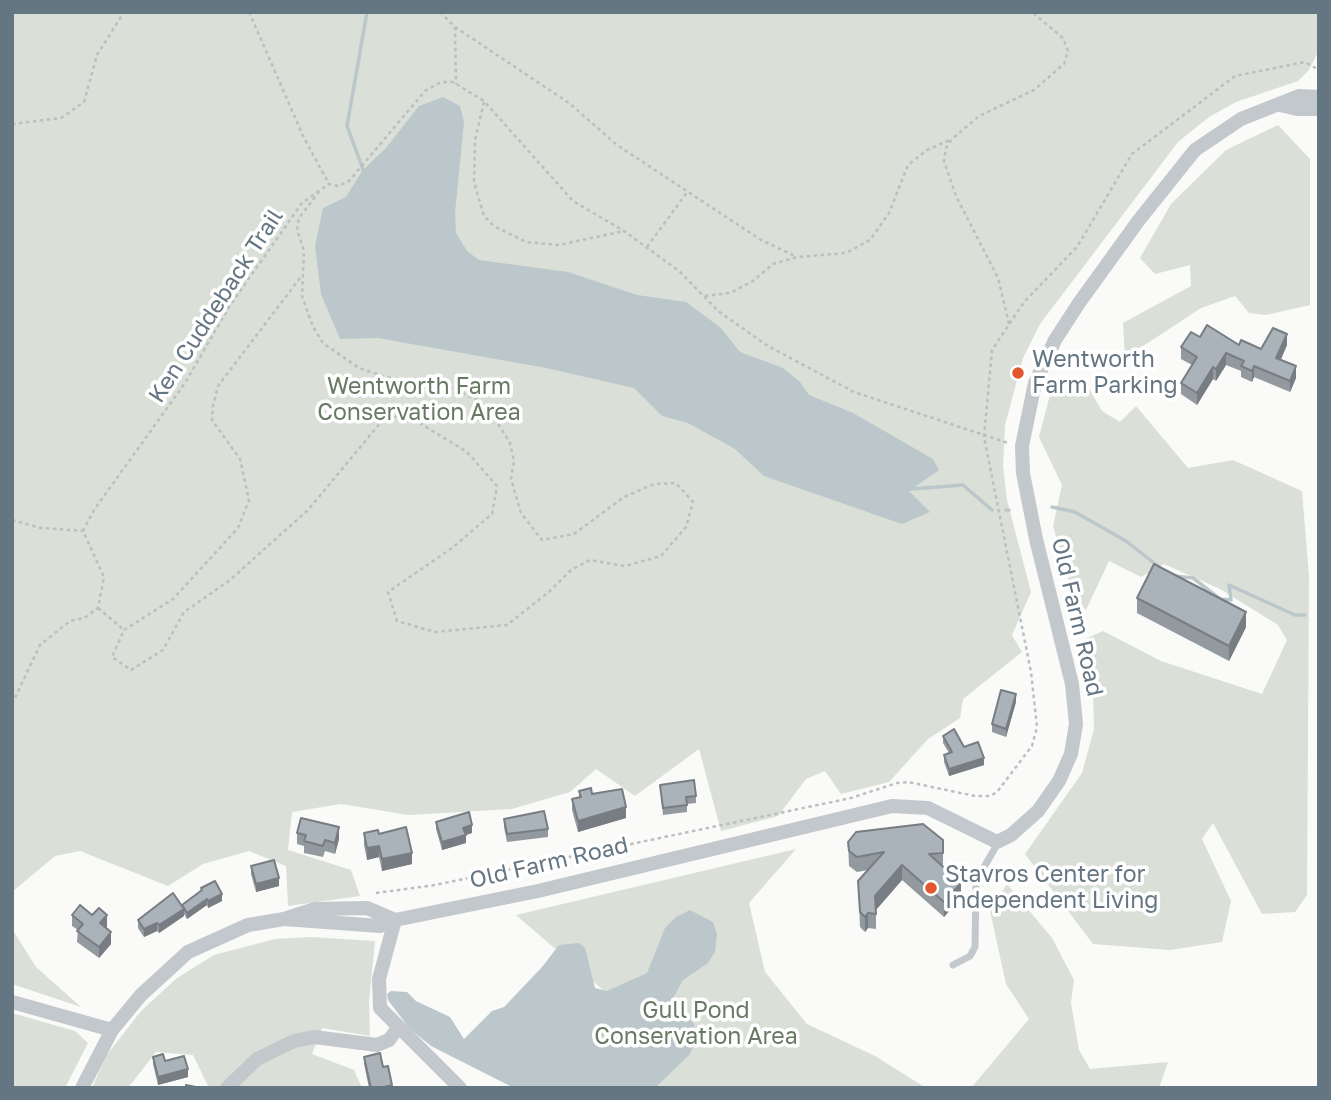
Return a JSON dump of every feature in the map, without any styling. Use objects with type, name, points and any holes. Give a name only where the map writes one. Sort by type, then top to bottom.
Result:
[{"type":"street","name":"Old Farm Road","points":[[82,1088],[112,1030],[141,995],[188,952],[248,925],[284,919],[370,927],[538,891],[892,806],[928,807],[999,842],[1038,811],[1059,781],[1071,754],[1076,724],[1069,674],[1028,505],[1022,446],[1035,383],[1051,348],[1147,208],[1205,142],[1234,123],[1299,96],[1319,97]]},
{"type":"street","name":"Old Farm Road","points":[[1280,105],[1297,109],[1319,109]]},
{"type":"street","points":[[395,920],[379,979],[380,1009],[397,1029],[460,1088]]},
{"type":"street","points":[[12,1002],[112,1030]]},
{"type":"street","points":[[227,1088],[257,1059],[294,1041],[322,1038],[377,1045],[388,1040],[397,1029]]},
{"type":"lane","points":[[954,965],[970,956],[975,947],[976,881],[999,842]]},
{"type":"path","points":[[12,124],[61,118],[84,102],[97,55],[124,12]]},
{"type":"path","points":[[249,12],[304,138],[329,184]]},
{"type":"path","points":[[440,12],[455,27],[569,103],[617,145],[761,240],[797,257]]},
{"type":"path","points":[[1009,324],[998,278],[956,196],[944,161],[946,148],[952,139],[979,116],[1034,90],[1064,64],[1068,51],[1063,38],[1032,12]]},
{"type":"path","points":[[455,27],[455,83],[484,101],[573,201],[624,231],[679,271],[734,324],[768,346],[855,392],[918,411],[984,437],[1022,446]]},
{"type":"path","points":[[376,893],[435,885],[771,815],[851,797],[897,783],[908,782],[975,796],[990,796],[997,792],[1032,746],[1036,722],[1029,659],[984,437],[992,350],[1024,302],[1077,247],[1132,154],[1235,76],[1306,62],[1319,71]]},
{"type":"path","name":"Ken Cuddeback Trail","points":[[83,531],[94,510],[185,383],[229,307],[268,256],[302,203],[329,184],[338,186],[349,181],[417,100],[435,84],[455,83]]},
{"type":"path","points":[[484,101],[475,140],[474,182],[484,216],[495,226],[526,242],[559,245],[624,231]]},
{"type":"path","points":[[705,296],[730,293],[753,281],[773,264],[797,257],[846,253],[870,240],[889,213],[898,183],[908,165],[927,150],[952,139]]},
{"type":"path","points":[[300,278],[218,386],[212,420],[240,459],[249,500],[237,528],[173,599],[124,630],[112,657],[131,670],[163,650],[184,612],[230,580],[308,510],[382,421],[405,414],[467,452],[497,486],[492,514],[452,548],[388,592],[397,621],[435,632],[507,625],[570,570],[590,560],[625,566],[662,556],[686,527],[693,502],[676,483],[654,484],[624,497],[574,534],[542,540],[521,513],[511,480],[514,461],[510,443],[492,414],[477,400],[452,388],[386,377],[359,368],[335,353],[313,327],[302,296],[300,278],[304,251],[297,230],[299,218],[321,189]]},
{"type":"path","points":[[647,247],[688,191]]},
{"type":"path","points":[[12,520],[41,528],[83,531],[104,577],[98,608],[84,618],[70,621],[40,645],[12,704]]},
{"type":"path","points":[[98,608],[124,630]]},
{"type":"green space","name":"Wentworth Farm Conservation Area","points":[[12,12],[1318,12],[1319,50],[1309,70],[1298,81],[1236,102],[1209,117],[1178,142],[1040,324],[1023,358],[1005,425],[1003,466],[1007,500],[1031,592],[1012,635],[1022,652],[963,699],[960,718],[928,739],[889,782],[841,794],[825,771],[806,779],[778,816],[721,831],[699,749],[635,796],[596,769],[570,792],[512,809],[408,815],[341,804],[292,812],[288,850],[351,870],[360,896],[288,906],[286,866],[249,851],[203,864],[168,886],[80,851],[55,856],[12,892]]},
{"type":"green space","points":[[1278,125],[1310,159],[1310,305],[1266,315],[1249,313],[1235,296],[1201,308],[1125,358],[1123,323],[1191,286],[1190,265],[1155,274],[1140,258],[1171,204],[1226,150]]},
{"type":"green space","points":[[1087,385],[1102,411],[1120,422],[1136,406],[1188,468],[1233,460],[1302,491],[1309,576],[1307,895],[1295,912],[1262,914],[1213,823],[1202,839],[1231,901],[1222,942],[1170,950],[1093,944],[1025,854],[1082,773],[1094,729],[1093,686],[1083,640],[1103,631],[1161,661],[1262,694],[1287,640],[1278,625],[1220,589],[1164,564],[1141,577],[1109,561],[1086,610],[1075,601],[1053,526],[1062,485],[1039,437],[1051,391]]},
{"type":"green space","name":"Gull Pond Conservation Area","points":[[796,849],[749,903],[765,972],[807,1024],[875,1056],[926,1088],[568,1088],[632,1015],[516,915]]},
{"type":"green space","points":[[1007,884],[1052,938],[1074,980],[1071,1003],[1079,1050],[1090,1069],[1168,1062],[1159,1088],[971,1088],[1029,1019],[1006,984],[990,911]]},
{"type":"green space","points":[[12,922],[14,932],[36,967],[81,1007],[12,984]]},
{"type":"green space","points":[[311,937],[375,941],[369,1002],[370,1036],[322,1028],[312,1054],[354,1070],[362,1088],[209,1088],[193,1055],[156,1052],[128,1088],[92,1088],[106,1056],[141,1011],[177,978],[214,955],[275,939]]},
{"type":"green space","points":[[12,1013],[75,1031],[88,1043],[65,1088],[12,1088]]},
{"type":"shaded area","points":[[443,97],[460,106],[464,122],[455,213],[456,233],[467,251],[479,260],[568,272],[637,295],[686,302],[721,328],[740,352],[783,368],[800,382],[809,395],[853,413],[933,459],[939,470],[909,491],[930,512],[902,524],[764,476],[735,449],[688,423],[662,416],[634,388],[546,368],[378,338],[340,339],[321,294],[315,246],[323,208],[346,197],[362,171],[386,148],[419,106]]},
{"type":"shaded area","points":[[690,910],[713,922],[717,934],[715,952],[708,963],[683,980],[672,1000],[694,1024],[696,1040],[690,1054],[655,1088],[514,1088],[431,1046],[409,1028],[388,1000],[387,994],[391,991],[407,992],[416,1001],[450,1017],[464,1039],[492,1011],[504,1007],[559,945],[579,943],[585,948],[595,988],[607,991],[647,973],[665,928],[676,917]]},
{"type":"building","points":[[1207,325],[1239,345],[1241,340],[1261,349],[1273,328],[1287,334],[1276,358],[1296,366],[1290,381],[1254,366],[1252,371],[1241,366],[1244,361],[1226,353],[1216,369],[1213,367],[1197,393],[1181,383],[1197,357],[1181,347],[1191,332],[1200,337]]},
{"type":"building","points":[[1154,564],[1246,612],[1229,646],[1137,598]]},
{"type":"building","points":[[1001,690],[1016,694],[1006,729],[992,724]]},
{"type":"building","points":[[954,729],[964,747],[978,742],[984,758],[949,769],[944,755],[952,752],[943,736]]},
{"type":"building","points":[[694,780],[696,796],[686,797],[687,805],[663,808],[660,785]]},
{"type":"building","points":[[591,788],[592,794],[622,789],[626,807],[578,821],[572,799],[581,797],[579,791]]},
{"type":"building","points":[[544,811],[548,829],[507,834],[504,819]]},
{"type":"building","points":[[469,812],[472,825],[463,828],[466,835],[442,842],[436,822]]},
{"type":"building","points":[[301,818],[339,827],[335,843],[325,840],[323,846],[304,841],[306,835],[297,833]]},
{"type":"building","name":"Stavros Center for Independent Living","points":[[923,824],[943,840],[943,853],[929,854],[961,883],[944,902],[902,865],[875,896],[876,914],[868,913],[865,917],[860,912],[858,881],[884,852],[857,857],[849,851],[848,842],[856,832]]},
{"type":"building","points":[[406,827],[412,853],[382,859],[379,846],[367,848],[364,833],[378,830],[379,834]]},
{"type":"building","points":[[274,860],[279,878],[256,884],[251,866]]},
{"type":"building","points":[[215,881],[222,894],[208,901],[207,899],[187,913],[182,905],[202,890],[201,888]]},
{"type":"building","points":[[173,893],[184,909],[159,925],[157,923],[144,929],[138,920]]},
{"type":"building","points":[[80,905],[92,915],[99,908],[107,915],[100,923],[111,932],[99,947],[77,931],[83,924],[72,915]]},
{"type":"building","points":[[380,1053],[383,1067],[388,1066],[392,1085],[371,1088],[364,1057]]},
{"type":"building","points":[[163,1054],[165,1061],[184,1056],[188,1069],[158,1077],[153,1057]]},
{"type":"waterway","points":[[364,172],[347,126],[367,12]]},
{"type":"waterway","points":[[911,489],[963,485],[992,510]]},
{"type":"waterway","points":[[1052,507],[1075,512],[1126,541],[1159,567]]},
{"type":"waterway","points":[[1174,576],[1193,578],[1220,599],[1231,600],[1229,585],[1295,615],[1305,615]]},
{"type":"place","name":"Wentworth Farm Parking","points":[[1018,373]]},
{"type":"place","name":"Stavros Center for Independent Living","points":[[931,888]]}]
